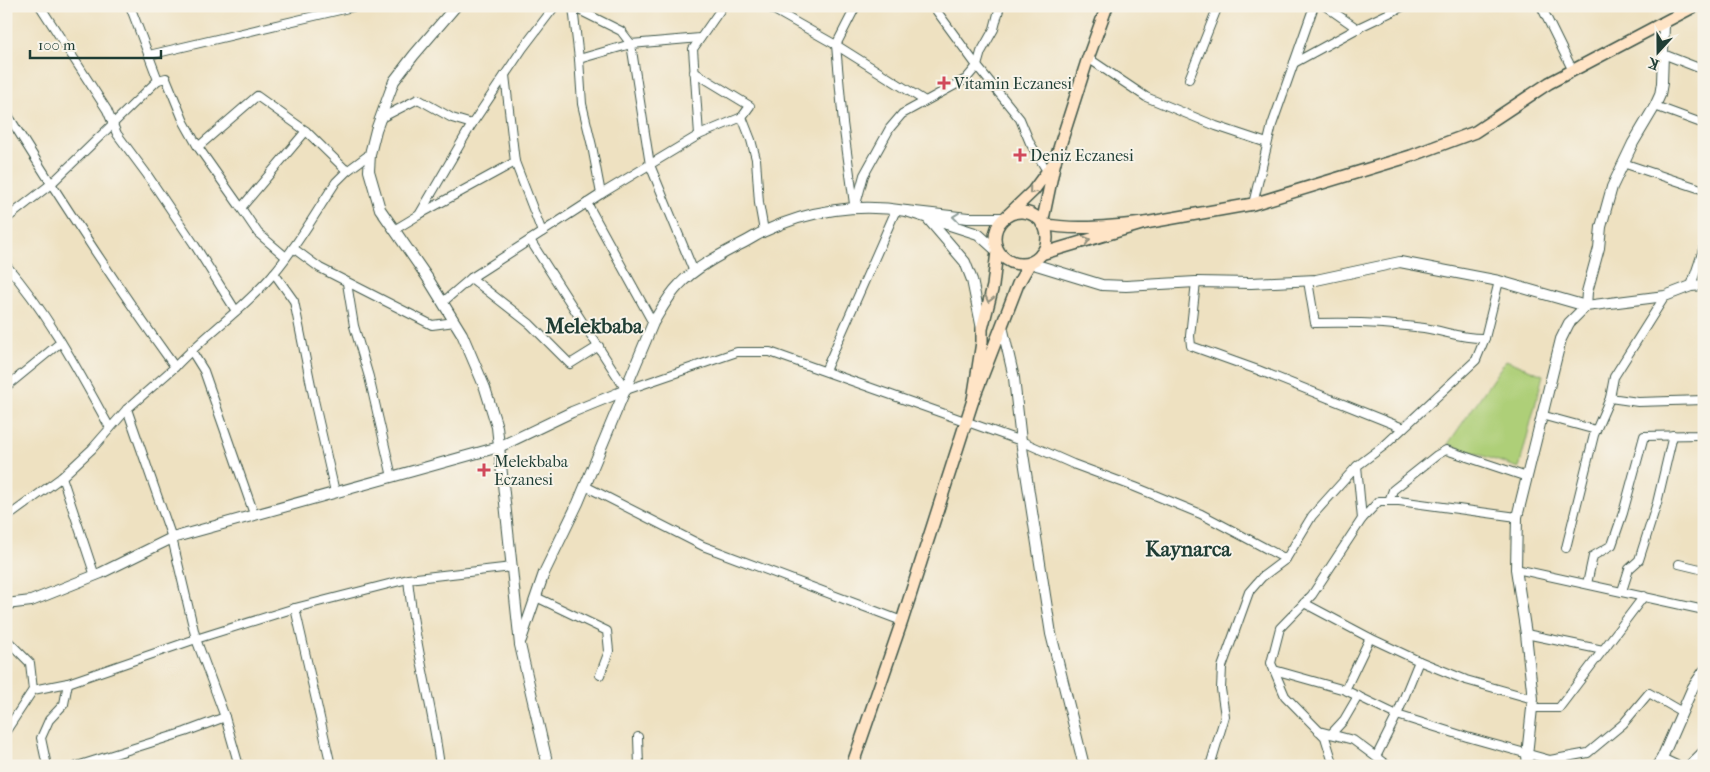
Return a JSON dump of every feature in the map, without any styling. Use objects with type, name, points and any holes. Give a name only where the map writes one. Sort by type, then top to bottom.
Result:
[{"type":"main road","points":[[1042,224],[1054,161],[1107,6]]},
{"type":"main road","points":[[1042,224],[1080,228],[1145,223],[1253,204],[1411,156],[1475,132],[1549,83],[1695,6]]},
{"type":"main road","points":[[973,400],[982,342],[982,329],[993,286],[997,251],[996,230],[1006,216],[1033,191],[1054,161]]},
{"type":"main road","points":[[1006,216],[1024,212],[1031,214],[1042,224],[1047,240],[1041,254]]},
{"type":"main road","points":[[852,766],[902,621],[973,400],[1018,284],[1030,263],[1041,254],[1145,223]]},
{"type":"main road","points":[[997,251],[1016,264],[1030,263]]},
{"type":"street","points":[[40,6],[107,110],[117,134],[194,244],[236,311]]},
{"type":"street","points":[[130,6],[158,80]]},
{"type":"street","points":[[149,55],[357,6]]},
{"type":"street","points":[[456,6],[414,54],[394,81],[370,154],[369,171],[380,209],[443,302],[462,334],[485,388],[497,427],[520,644],[548,766]]},
{"type":"street","points":[[419,215],[472,124],[555,6]]},
{"type":"street","points":[[699,135],[693,49],[723,6]]},
{"type":"street","points":[[767,6],[836,45],[925,101]]},
{"type":"street","points":[[855,208],[843,123],[836,45],[856,6]]},
{"type":"street","points":[[933,6],[977,66],[1020,119],[1030,142],[1047,171]]},
{"type":"street","points":[[855,208],[864,175],[890,128],[902,114],[966,79],[977,66],[981,52],[994,28],[1000,6]]},
{"type":"street","points":[[1188,78],[1218,6]]},
{"type":"street","points":[[1253,204],[1272,125],[1314,6]]},
{"type":"street","points":[[1325,6],[1358,29]]},
{"type":"street","points":[[1294,63],[1404,6]]},
{"type":"street","points":[[1541,6],[1573,71]]},
{"type":"street","points":[[572,7],[621,31],[631,44],[650,165],[694,272]]},
{"type":"street","points":[[572,7],[580,59],[582,104],[601,194]]},
{"type":"street","points":[[1528,766],[1527,755],[1533,703],[1526,634],[1516,569],[1518,517],[1526,477],[1561,339],[1569,324],[1586,306],[1587,292],[1599,248],[1606,206],[1612,186],[1633,143],[1656,106],[1660,95],[1664,24]]},
{"type":"street","points":[[580,59],[631,44],[700,38]]},
{"type":"street","points":[[1663,54],[1704,70]]},
{"type":"street","points":[[1088,58],[1146,97],[1216,126],[1267,143]]},
{"type":"street","points":[[443,302],[471,278],[601,194],[699,135],[742,117],[750,106],[694,72]]},
{"type":"street","points":[[505,75],[514,162],[542,232]]},
{"type":"street","points":[[6,219],[51,184],[158,80],[166,78],[184,122],[198,147],[258,233],[286,257]]},
{"type":"street","points":[[198,147],[257,96],[306,131],[347,171]]},
{"type":"street","points":[[381,118],[418,98],[452,118],[472,124]]},
{"type":"street","points":[[1656,106],[1704,124]]},
{"type":"street","points":[[6,112],[133,310],[174,367]]},
{"type":"street","points":[[742,117],[756,159],[759,204],[764,231]]},
{"type":"street","points":[[241,208],[306,131]]},
{"type":"street","points":[[6,518],[62,477],[92,449],[127,410],[236,311],[274,273],[336,182],[370,154]]},
{"type":"street","points":[[394,230],[514,162]]},
{"type":"street","points":[[1623,163],[1704,190]]},
{"type":"street","points":[[587,203],[654,323]]},
{"type":"street","points":[[520,644],[544,573],[585,486],[654,323],[664,304],[679,285],[694,272],[720,255],[764,231],[785,222],[823,211],[855,208],[901,210],[968,218],[1006,216]]},
{"type":"street","points":[[901,210],[928,220],[978,234],[997,251]]},
{"type":"street","points":[[825,371],[901,210]]},
{"type":"street","points":[[928,220],[965,262],[972,280],[982,329]]},
{"type":"street","points":[[530,240],[626,390]]},
{"type":"street","points":[[1691,286],[1704,247]]},
{"type":"street","points":[[292,248],[320,268],[347,283],[432,325],[455,322]]},
{"type":"street","points":[[1030,263],[1102,285],[1308,281],[1400,262],[1499,281],[1586,306],[1665,296],[1691,286],[1704,286]]},
{"type":"street","points":[[6,265],[23,285],[60,342],[110,428]]},
{"type":"street","points":[[274,273],[294,301],[335,492]]},
{"type":"street","points":[[471,278],[530,324],[570,364],[599,346]]},
{"type":"street","points":[[1308,281],[1315,323],[1364,322],[1425,328],[1469,339],[1485,338]]},
{"type":"street","points":[[1210,766],[1224,716],[1221,690],[1222,667],[1249,592],[1262,577],[1286,559],[1312,516],[1357,466],[1385,445],[1476,360],[1485,338],[1499,281]]},
{"type":"street","points":[[1196,282],[1190,336],[1191,346],[1276,377],[1403,428]]},
{"type":"street","points":[[347,283],[354,326],[369,377],[392,477]]},
{"type":"street","points":[[1566,548],[1596,430],[1610,398],[1614,377],[1665,296]]},
{"type":"street","points":[[1002,326],[1014,378],[1021,441],[1051,634],[1084,766]]},
{"type":"street","points":[[6,387],[60,342]]},
{"type":"street","points":[[191,350],[204,371],[254,514]]},
{"type":"street","points":[[6,604],[32,602],[94,576],[172,538],[499,447],[572,412],[626,390],[737,352],[770,352],[1021,441],[1073,464],[1201,514],[1286,559]]},
{"type":"street","points":[[1610,398],[1638,402],[1704,400]]},
{"type":"street","points":[[127,410],[172,538],[196,639],[225,717],[239,766]]},
{"type":"street","points":[[1542,415],[1596,430]]},
{"type":"street","points":[[1586,584],[1593,556],[1612,545],[1623,514],[1644,436],[1698,435],[1704,431]]},
{"type":"street","points":[[1622,591],[1630,569],[1639,560],[1673,435]]},
{"type":"street","points":[[1389,501],[1393,490],[1446,450],[1526,477]]},
{"type":"street","points":[[1357,466],[1362,519]]},
{"type":"street","points":[[62,477],[94,576]]},
{"type":"street","points":[[585,486],[703,546],[902,621]]},
{"type":"street","points":[[1334,766],[1325,737],[1285,696],[1271,663],[1280,628],[1312,595],[1362,519],[1379,501],[1399,501],[1518,517]]},
{"type":"street","points":[[1679,564],[1704,570]]},
{"type":"street","points":[[34,690],[68,683],[196,639],[295,608],[408,579],[512,567]]},
{"type":"street","points":[[1516,569],[1704,610]]},
{"type":"street","points":[[408,579],[412,618],[435,727],[440,766]]},
{"type":"street","points":[[1304,604],[1419,661],[1466,680],[1533,703],[1559,708],[1644,596]]},
{"type":"street","points":[[536,597],[607,631],[609,651],[600,675]]},
{"type":"street","points":[[295,608],[331,766]]},
{"type":"street","points":[[1526,634],[1604,650]]},
{"type":"street","points":[[1344,690],[1370,638]]},
{"type":"street","points":[[6,639],[30,663],[34,690],[6,731]]},
{"type":"street","points":[[1376,757],[1397,715],[1419,661]]},
{"type":"street","points":[[1274,670],[1344,690],[1397,715],[1527,755],[1550,760],[1588,753],[1623,724],[1649,693],[1682,712]]},
{"type":"street","points":[[1679,766],[1660,762],[1693,687],[1704,671]]},
{"type":"street","points":[[47,766],[41,738],[49,720],[64,704],[68,683]]},
{"type":"street","points":[[1331,734],[1344,720],[1358,696]]},
{"type":"street","points":[[77,766],[185,732],[225,717]]},
{"type":"street","points":[[1319,730],[1353,740],[1388,766]]},
{"type":"street","points":[[638,737],[639,766]]},
{"type":"street","points":[[1688,766],[1704,750]]},
{"type":"green space","points":[[1506,360],[1543,375],[1519,468],[1448,444]]},
{"type":"place","name":"Vitamin Eczanesi","points":[[944,83]]},
{"type":"place","name":"Deniz Eczanesi","points":[[1020,155]]},
{"type":"place","name":"Melekbaba Eczanesi","points":[[484,470]]},
{"type":"district","name":"Melekbaba","points":[[594,326]]},
{"type":"district","name":"Kaynarca","points":[[1188,549]]}]
